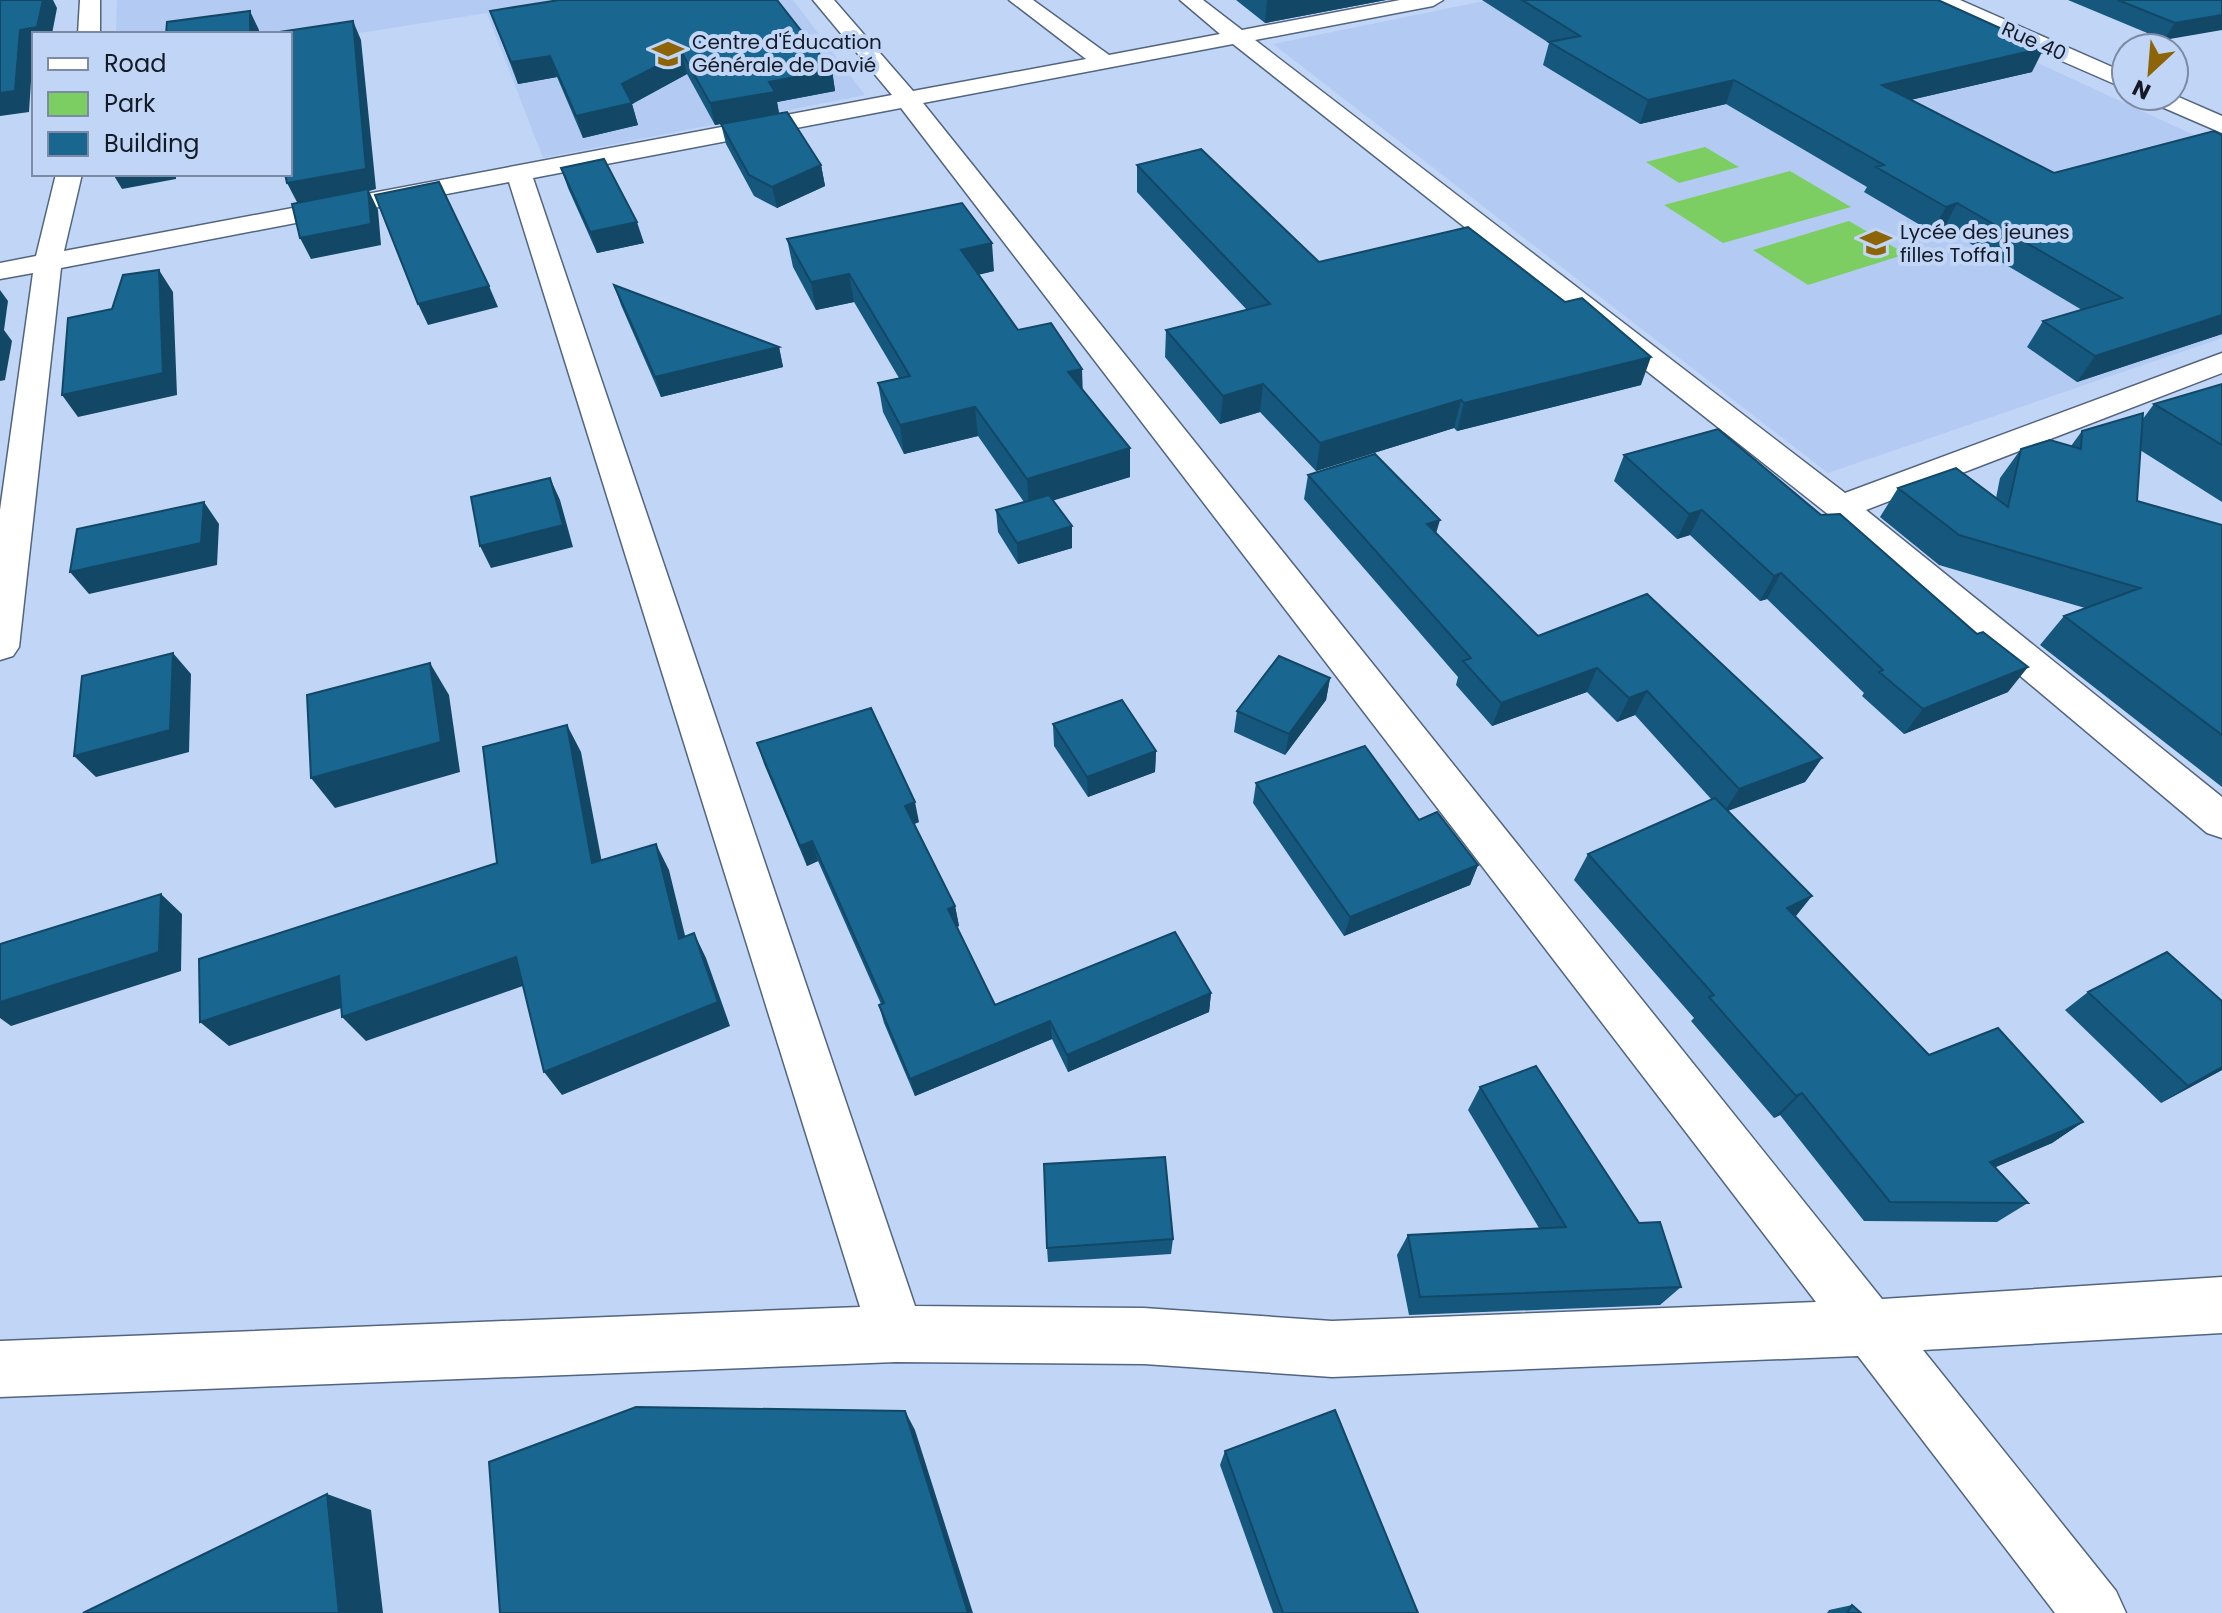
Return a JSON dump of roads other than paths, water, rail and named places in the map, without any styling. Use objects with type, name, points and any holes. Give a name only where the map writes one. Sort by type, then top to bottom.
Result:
[{"type":"main road","name":"Rue 40","points":[[1942,0],[2110,75]]},
{"type":"main road","points":[[2190,111],[2222,125]]},
{"type":"street","points":[[89,32],[90,0]]},
{"type":"street","points":[[823,0],[905,100],[2094,1613]]},
{"type":"street","points":[[1019,0],[1105,62]]},
{"type":"street","points":[[1190,0],[1841,507],[2222,821]]},
{"type":"street","points":[[0,271],[1433,0]]},
{"type":"street","points":[[519,173],[896,1334]]},
{"type":"street","points":[[0,647],[48,262],[69,176]]},
{"type":"street","points":[[1841,507],[2217,369]]},
{"type":"street","points":[[0,1369],[896,1334],[1144,1336],[1332,1349],[1868,1328],[1939,1320],[2222,1305]]},
{"type":"place","name":"Centre d'Éducation Générale de Davié","points":[[668,54]]},
{"type":"place","name":"Lycée des jeunes filles Toffa 1","points":[[1876,243]]}]
